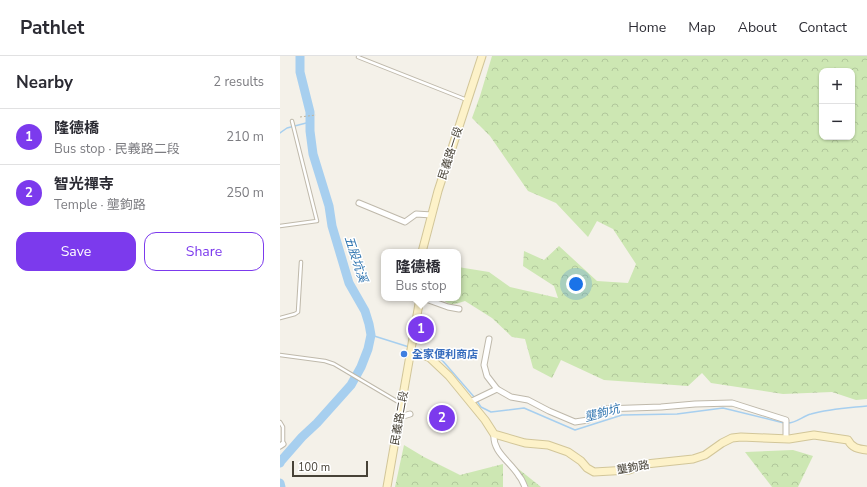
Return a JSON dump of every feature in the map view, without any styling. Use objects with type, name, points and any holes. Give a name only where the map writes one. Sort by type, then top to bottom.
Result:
[{"type":"street","name":"民義路一段","points":[[423,249],[438,192],[482,56]]},
{"type":"street","points":[[359,203],[405,222],[416,214],[432,215]]},
{"type":"street","name":"民義路二段","points":[[387,487],[419,301]]},
{"type":"street","points":[[430,301],[448,308],[459,309]]},
{"type":"street","points":[[489,339],[484,365],[487,376],[497,389],[511,397],[528,400],[575,422],[588,420],[603,409],[732,403],[786,420],[786,439]]},
{"type":"street","points":[[411,348],[430,358],[449,376],[471,401],[494,434],[495,444],[500,453],[519,475],[525,487]]},
{"type":"street","points":[[471,401],[497,389]]},
{"type":"street","points":[[400,417],[410,414]]},
{"type":"street","name":"壟鉤路","points":[[494,434],[525,443],[548,445],[568,452],[594,472],[629,470],[646,464],[693,459],[705,455],[732,438],[741,437],[786,439],[814,435],[834,437],[848,440],[851,445],[856,448],[867,450]]},
{"type":"lane","points":[[358,57],[467,100]]},
{"type":"lane","points":[[280,226],[317,221],[292,121]]},
{"type":"lane","points":[[280,318],[298,312],[301,262]]},
{"type":"lane","points":[[280,355],[325,361],[348,372],[402,405]]},
{"type":"lane","points":[[280,422],[283,427],[281,445]]},
{"type":"path","points":[[300,117],[316,115]]},
{"type":"green space","points":[[492,56],[867,56],[867,399],[856,400],[832,392],[783,394],[711,383],[702,373],[688,386],[604,380],[561,360],[552,378],[533,368],[525,339],[512,337],[492,318],[465,301],[450,304],[445,301],[461,301],[461,267],[489,272],[510,287],[558,298],[554,286],[523,266],[524,251],[544,260],[559,246],[597,281],[628,283],[636,264],[613,229],[597,221],[588,237],[556,203],[528,191],[490,136],[472,118]]},
{"type":"green space","points":[[404,445],[460,475],[503,464],[503,487],[395,487]]},
{"type":"green space","points":[[793,450],[813,456],[798,487],[772,487],[745,452]]},
{"type":"green space","points":[[516,467],[541,487],[529,487]]},
{"type":"waterway","name":"五股坑溪","points":[[280,463],[302,437],[317,423],[351,385],[361,367],[368,349],[371,335],[365,311],[349,283],[332,226],[329,206],[313,154],[310,131],[310,112],[300,72],[300,56]]},
{"type":"waterway","points":[[280,133],[287,128],[310,122]]},
{"type":"waterway","name":"壟鉤坑","points":[[371,335],[409,347]]},
{"type":"waterway","name":"壟鉤坑","points":[[413,348],[423,350],[442,360],[475,398]]},
{"type":"waterway","name":"壟鉤坑","points":[[477,401],[481,407],[491,412],[524,408],[575,430],[622,415],[677,414],[723,408],[784,423]]},
{"type":"waterway","name":"壟鉤坑","points":[[788,423],[818,412],[867,406]]},
{"type":"waterway","name":"五股坑溪","points":[[280,483],[281,487]]},
{"type":"place","name":"隆德橋","points":[[421,329]]},
{"type":"place","name":"全家便利商店","points":[[404,354]]},
{"type":"place","name":"智光禪寺","points":[[442,418]]}]
